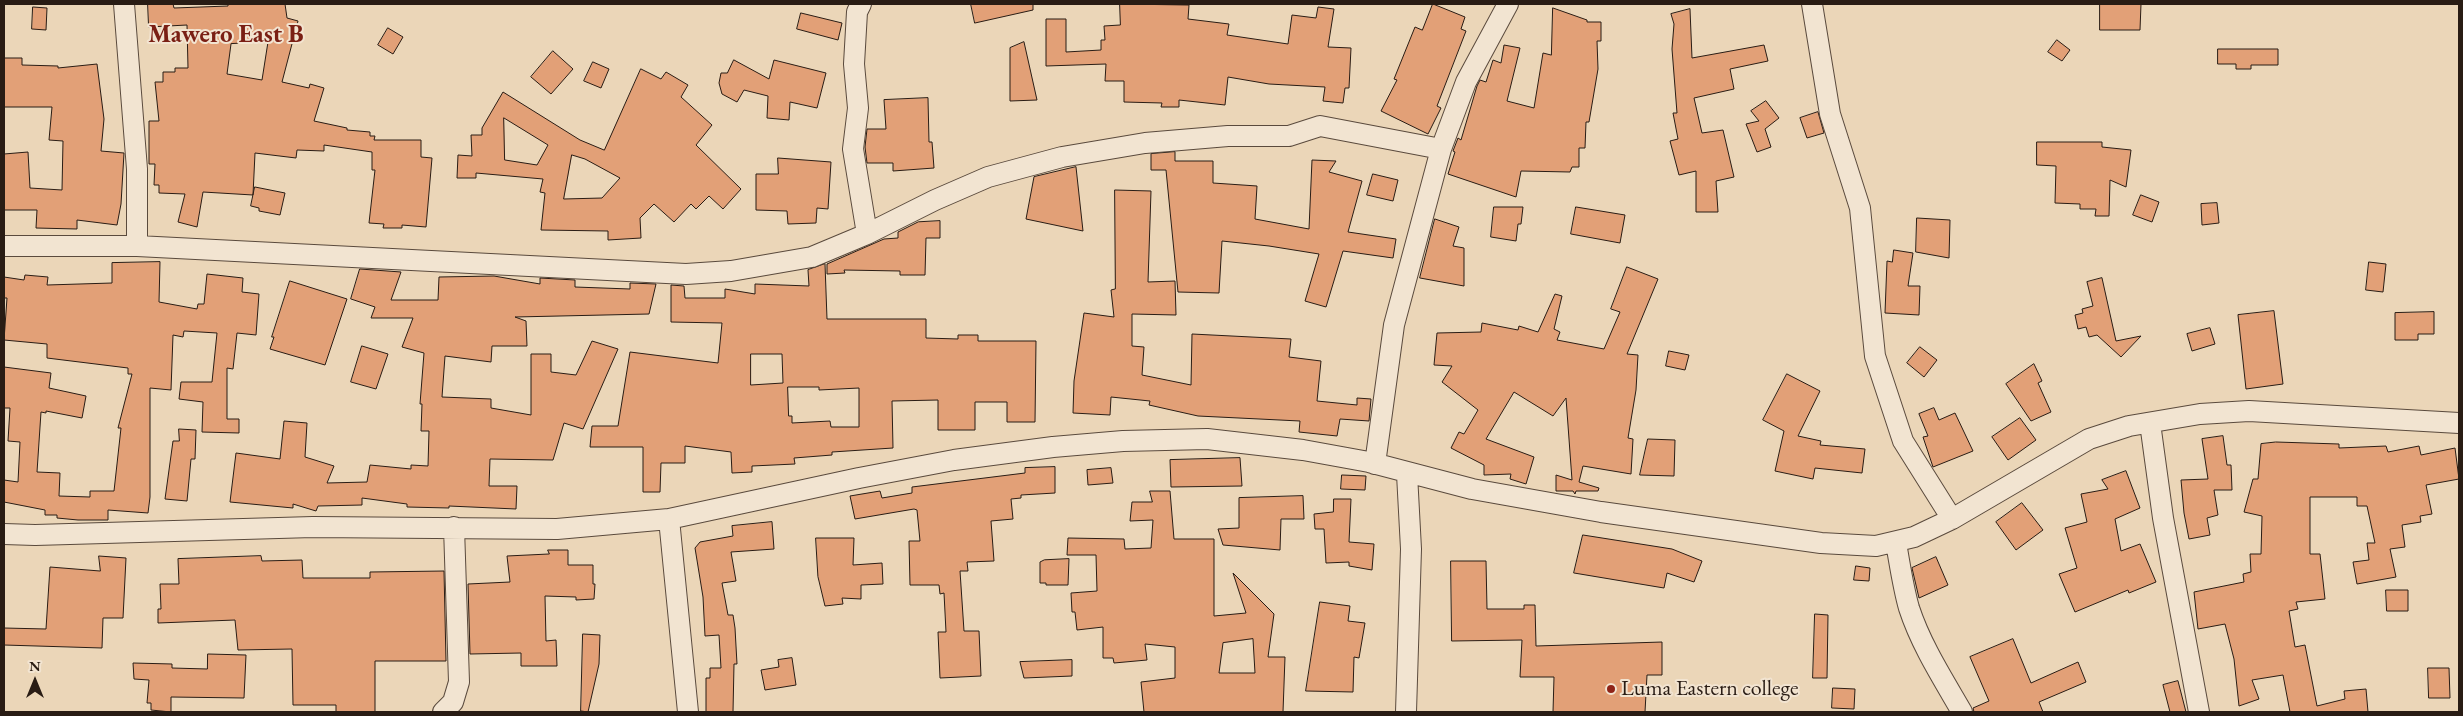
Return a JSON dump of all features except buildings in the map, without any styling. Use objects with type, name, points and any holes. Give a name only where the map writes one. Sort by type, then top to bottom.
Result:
[{"type":"street","points":[[124,4],[137,169],[137,246]]},
{"type":"street","points":[[862,4],[857,12],[854,55],[858,108],[853,150],[867,234]]},
{"type":"street","points":[[1375,464],[1394,325],[1441,150],[1466,82],[1508,4]]},
{"type":"street","points":[[1812,4],[1830,114],[1860,208],[1875,356],[1902,441],[1952,519]]},
{"type":"street","points":[[4,246],[137,246],[686,274],[731,271],[812,257],[867,234],[935,200],[988,177],[1062,157],[1145,142],[1228,136],[1289,136],[1320,126],[1441,150]]},
{"type":"street","points":[[4,534],[35,535],[313,527],[558,529],[669,519],[858,478],[954,460],[1053,447],[1115,442],[1207,440],[1303,450],[1375,464],[1407,474],[1472,489],[1602,512],[1851,546],[1896,544],[1952,519],[2089,439],[2110,431],[2208,413],[2249,410],[2459,423]]},
{"type":"street","points":[[2150,423],[2163,518],[2199,712]]},
{"type":"street","points":[[1406,712],[1411,549],[1407,474]]},
{"type":"street","points":[[669,519],[688,712]]},
{"type":"street","points":[[443,712],[453,702],[458,682],[454,527]]},
{"type":"street","points":[[1896,544],[1914,621],[1930,656],[1962,712]]},
{"type":"place","name":"Luma Eastern college","points":[[1611,689]]},
{"type":"district","name":"Mawero East B","points":[[226,35]]}]
